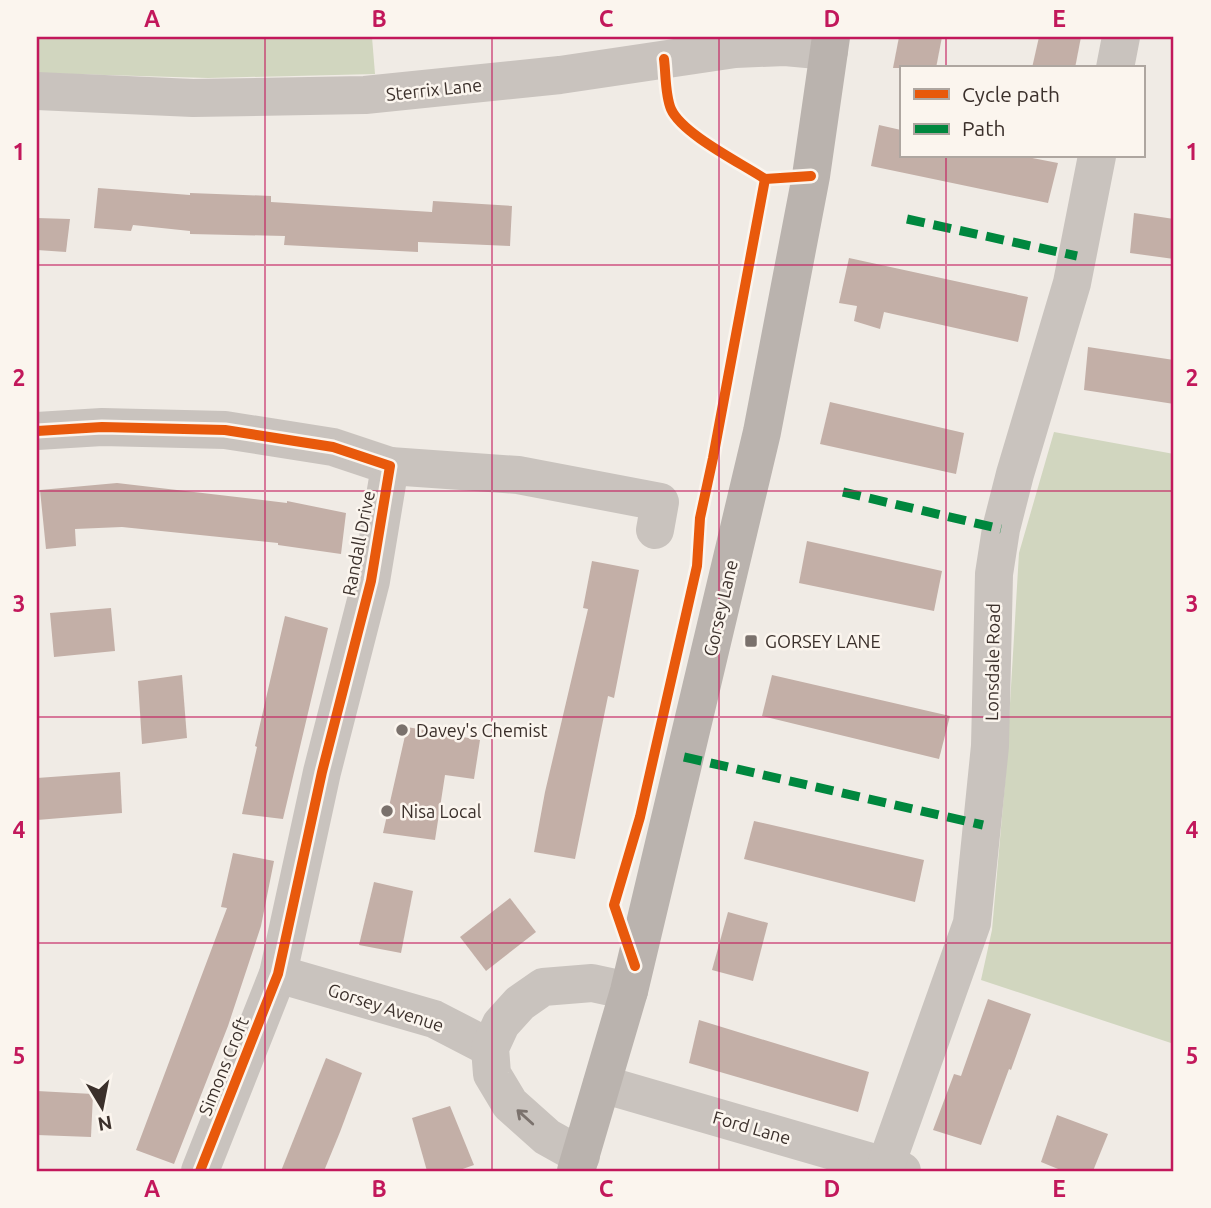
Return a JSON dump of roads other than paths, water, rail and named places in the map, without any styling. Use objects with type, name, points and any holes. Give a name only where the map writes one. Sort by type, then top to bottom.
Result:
[{"type":"main road","name":"Gorsey Lane","points":[[578,1163],[629,991],[762,432],[811,176],[830,44]]},
{"type":"street","points":[[1115,66],[1121,37]]},
{"type":"street","name":"Sterrix Lane","points":[[37,91],[193,98],[365,95],[560,75],[735,49],[830,44]]},
{"type":"street","name":"Lonsdale Road","points":[[894,1168],[972,923],[990,746],[994,574],[1015,474],[1072,282],[1097,158]]},
{"type":"street","points":[[37,431],[102,426],[225,430],[333,447],[390,466],[518,475],[660,502]]},
{"type":"street","name":"Randall Drive","points":[[278,974],[322,772],[370,581],[390,466]]},
{"type":"street","name":"Gorsey Avenue","points":[[278,974],[434,1019],[490,1048]]},
{"type":"street","name":"Simons Croft","points":[[200,1171],[278,974]]},
{"type":"street","points":[[578,1163],[510,1104],[492,1074],[490,1048],[508,1017],[520,1003],[543,987],[592,983],[629,991]]},
{"type":"street","name":"Ford Lane","points":[[602,1084],[894,1168]]},
{"type":"place","name":"GORSEY LANE","points":[[751,641]]},
{"type":"place","name":"Davey's Chemist","points":[[402,730]]},
{"type":"place","name":"Nisa Local","points":[[387,811]]}]
